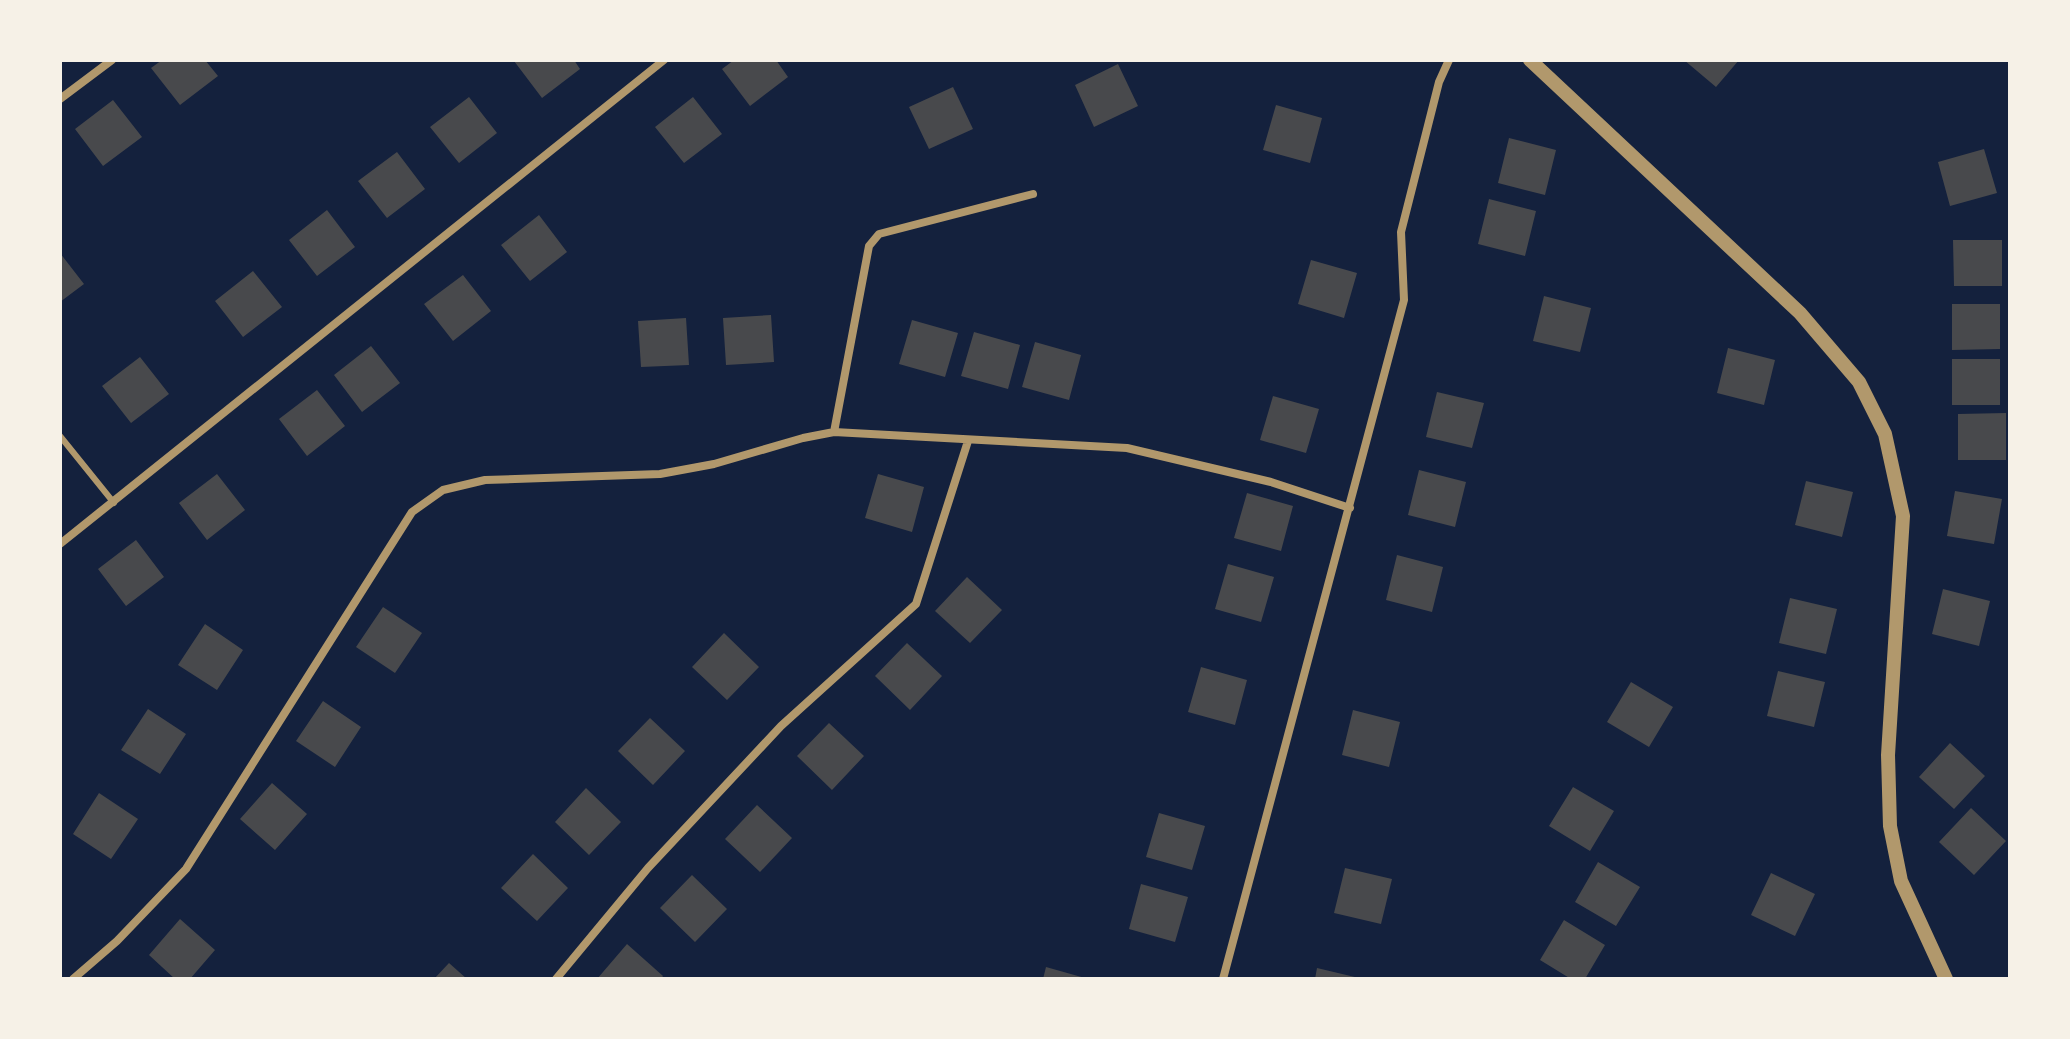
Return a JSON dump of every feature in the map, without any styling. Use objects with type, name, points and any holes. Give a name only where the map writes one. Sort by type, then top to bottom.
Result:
[{"type":"street","points":[[60,99],[112,60]]},
{"type":"street","points":[[60,544],[664,60]]},
{"type":"street","points":[[1223,979],[1404,300],[1401,232],[1439,82],[1449,60]]},
{"type":"street","points":[[1530,60],[1800,313],[1859,382],[1885,434],[1903,516],[1888,755],[1890,826],[1901,881],[1946,979]]},
{"type":"street","points":[[834,432],[869,246],[879,234],[1033,194]]},
{"type":"street","points":[[73,979],[117,941],[186,869],[412,512],[443,490],[485,480],[660,474],[714,464],[834,432],[1127,448],[1271,482],[1350,508]]},
{"type":"street","points":[[556,979],[648,868],[781,726],[916,604],[968,441]]},
{"type":"lane","points":[[60,436],[114,503]]},
{"type":"building","points":[[162,60],[205,60],[218,76],[180,105],[151,68]]},
{"type":"building","points":[[516,60],[574,60],[580,69],[542,98]]},
{"type":"building","points":[[734,60],[776,60],[788,77],[750,106],[722,69]]},
{"type":"building","points":[[1684,60],[1739,60],[1716,87]]},
{"type":"building","points":[[1118,64],[1138,106],[1094,127],[1075,85]]},
{"type":"building","points":[[953,87],[973,129],[929,149],[909,107]]},
{"type":"building","points":[[469,97],[497,133],[459,163],[430,127]]},
{"type":"building","points":[[693,97],[722,134],[684,163],[655,127]]},
{"type":"building","points":[[113,100],[142,137],[103,166],[75,129]]},
{"type":"building","points":[[1276,105],[1322,118],[1310,163],[1263,150]]},
{"type":"building","points":[[1509,138],[1556,150],[1545,195],[1498,183]]},
{"type":"building","points":[[1984,149],[1997,193],[1950,206],[1938,162]]},
{"type":"building","points":[[397,152],[425,189],[387,218],[358,181]]},
{"type":"building","points":[[1489,199],[1536,211],[1525,256],[1478,244]]},
{"type":"building","points":[[327,210],[355,247],[317,276],[289,240]]},
{"type":"building","points":[[539,215],[567,252],[530,281],[501,245]]},
{"type":"building","points":[[1953,240],[2002,240],[2002,286],[1954,286]]},
{"type":"building","points":[[60,253],[84,284],[60,302]]},
{"type":"building","points":[[1311,260],[1357,273],[1344,318],[1298,304]]},
{"type":"building","points":[[253,271],[282,307],[243,337],[215,301]]},
{"type":"building","points":[[463,275],[491,311],[453,341],[424,304]]},
{"type":"building","points":[[1544,296],[1591,308],[1580,352],[1533,341]]},
{"type":"building","points":[[1952,304],[2000,304],[2000,349],[1952,350]]},
{"type":"building","points":[[771,315],[774,362],[726,365],[723,318]]},
{"type":"building","points":[[686,318],[689,365],[641,367],[638,321]]},
{"type":"building","points":[[912,320],[958,333],[945,377],[899,364]]},
{"type":"building","points":[[974,332],[1020,345],[1008,389],[961,376]]},
{"type":"building","points":[[1035,342],[1081,355],[1069,400],[1022,387]]},
{"type":"building","points":[[371,346],[400,383],[362,412],[334,375]]},
{"type":"building","points":[[1728,348],[1775,360],[1764,405],[1717,393]]},
{"type":"building","points":[[140,357],[169,394],[131,423],[102,386]]},
{"type":"building","points":[[1952,359],[2000,359],[2000,405],[1952,405]]},
{"type":"building","points":[[317,390],[345,426],[307,456],[279,419]]},
{"type":"building","points":[[1437,392],[1484,403],[1472,448],[1426,437]]},
{"type":"building","points":[[1273,396],[1319,409],[1306,453],[1260,440]]},
{"type":"building","points":[[2006,413],[2006,460],[1958,460],[1958,414]]},
{"type":"building","points":[[1419,470],[1466,482],[1455,527],[1408,515]]},
{"type":"building","points":[[217,474],[245,510],[207,540],[179,503]]},
{"type":"building","points":[[878,474],[924,487],[912,532],[865,518]]},
{"type":"building","points":[[1806,481],[1853,492],[1842,537],[1795,525]]},
{"type":"building","points":[[1955,491],[2002,499],[1994,544],[1947,536]]},
{"type":"building","points":[[1247,493],[1293,506],[1281,551],[1234,538]]},
{"type":"building","points":[[136,540],[164,577],[126,606],[98,569]]},
{"type":"building","points":[[1397,555],[1443,567],[1432,612],[1386,600]]},
{"type":"building","points":[[1228,564],[1274,577],[1261,622],[1215,609]]},
{"type":"building","points":[[967,577],[1002,610],[970,643],[935,611]]},
{"type":"building","points":[[1943,589],[1990,601],[1979,646],[1932,634]]},
{"type":"building","points":[[1790,598],[1837,609],[1826,654],[1779,643]]},
{"type":"building","points":[[383,607],[422,633],[395,673],[356,647]]},
{"type":"building","points":[[205,624],[243,650],[217,690],[178,665]]},
{"type":"building","points":[[724,633],[759,667],[727,700],[692,667]]},
{"type":"building","points":[[907,643],[942,676],[910,710],[875,676]]},
{"type":"building","points":[[1201,667],[1247,680],[1235,725],[1188,712]]},
{"type":"building","points":[[1778,671],[1825,682],[1814,727],[1767,716]]},
{"type":"building","points":[[1631,682],[1673,707],[1649,747],[1607,722]]},
{"type":"building","points":[[323,701],[361,727],[335,767],[296,741]]},
{"type":"building","points":[[148,709],[186,734],[160,774],[121,750]]},
{"type":"building","points":[[1353,710],[1400,722],[1389,767],[1342,755]]},
{"type":"building","points":[[650,718],[685,751],[653,785],[618,751]]},
{"type":"building","points":[[829,723],[864,756],[832,790],[797,756]]},
{"type":"building","points":[[1950,743],[1985,776],[1954,809],[1919,777]]},
{"type":"building","points":[[272,783],[307,814],[275,850],[240,819]]},
{"type":"building","points":[[1573,787],[1614,811],[1590,851],[1549,826]]},
{"type":"building","points":[[586,788],[621,822],[589,855],[555,822]]},
{"type":"building","points":[[99,793],[138,819],[111,859],[73,834]]},
{"type":"building","points":[[757,805],[792,838],[760,872],[725,839]]},
{"type":"building","points":[[1971,808],[2006,841],[1974,875],[1939,842]]},
{"type":"building","points":[[1159,813],[1205,826],[1192,870],[1146,857]]},
{"type":"building","points":[[533,854],[568,888],[537,921],[501,888]]},
{"type":"building","points":[[1598,862],[1640,887],[1616,926],[1575,902]]},
{"type":"building","points":[[1345,868],[1392,879],[1381,924],[1334,913]]},
{"type":"building","points":[[1771,873],[1815,894],[1795,936],[1751,915]]},
{"type":"building","points":[[692,875],[727,909],[695,942],[660,908]]},
{"type":"building","points":[[1141,884],[1188,897],[1175,942],[1129,929]]},
{"type":"building","points":[[180,919],[215,950],[190,979],[175,979],[149,955]]},
{"type":"building","points":[[1564,920],[1605,945],[1585,979],[1571,979],[1540,960]]},
{"type":"building","points":[[627,944],[663,976],[661,979],[597,979]]},
{"type":"building","points":[[449,963],[467,979],[434,979]]},
{"type":"building","points":[[1046,967],[1085,978],[1043,979]]},
{"type":"building","points":[[1317,968],[1359,978],[1359,979],[1315,979]]}]
